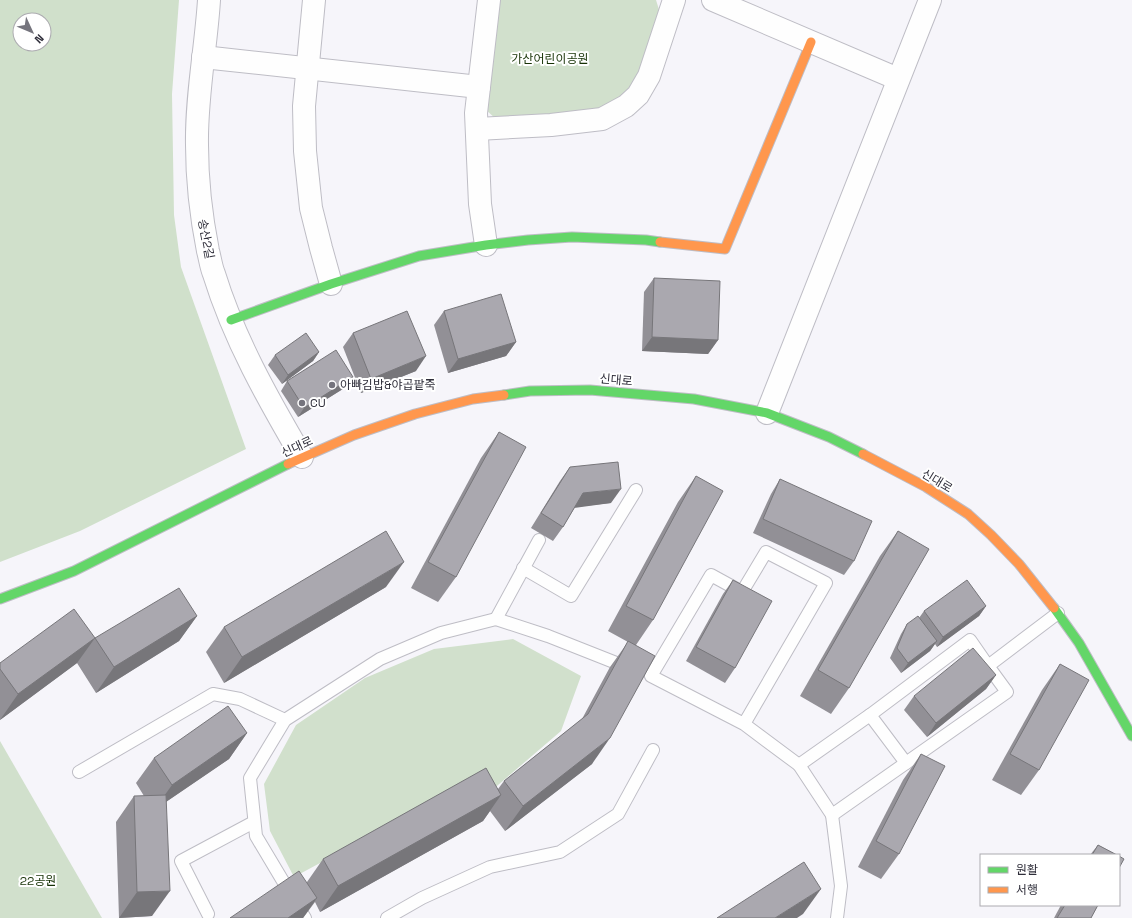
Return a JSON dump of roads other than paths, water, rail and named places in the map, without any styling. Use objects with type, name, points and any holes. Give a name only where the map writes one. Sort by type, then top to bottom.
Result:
[{"type":"main road","points":[[231,320],[331,284],[419,256],[486,245],[572,237],[646,240],[725,249],[811,42]]},
{"type":"main road","name":"신대로","points":[[0,599],[74,571],[302,457],[354,435],[415,414],[474,399],[530,391],[590,390],[694,399],[767,413],[829,437],[926,487],[968,514],[1019,564],[1058,613],[1078,643],[1132,736]]},
{"type":"street","name":"송산2길","points":[[209,0],[199,96],[197,144],[199,193],[204,232],[214,274],[231,320],[271,403],[302,457]]},
{"type":"street","points":[[314,0],[304,106],[305,151],[311,208],[331,284]]},
{"type":"street","points":[[486,245],[480,204],[476,113],[489,0]]},
{"type":"street","points":[[477,129],[551,125],[602,119],[626,106],[638,95],[649,76],[674,0]]},
{"type":"street","points":[[713,0],[898,79]]},
{"type":"street","points":[[767,413],[930,0]]},
{"type":"street","points":[[203,57],[479,87]]},
{"type":"lane","points":[[523,568],[571,596],[636,490]]},
{"type":"lane","points":[[496,619],[539,540]]},
{"type":"lane","points":[[651,676],[711,575],[742,592],[766,552],[826,583],[744,724]]},
{"type":"lane","points":[[988,666],[1058,613]]},
{"type":"lane","points":[[304,918],[256,836],[254,822],[250,778],[285,720],[380,659],[442,633],[496,619],[548,636],[651,676],[744,724],[799,765],[832,815],[841,886],[837,918]]},
{"type":"lane","points":[[799,765],[970,640],[1007,692],[832,815]]},
{"type":"lane","points":[[79,772],[213,694],[240,699],[285,720]]},
{"type":"lane","points":[[870,714],[906,763]]},
{"type":"lane","points":[[387,918],[422,898],[490,867],[560,852],[618,814],[653,750]]},
{"type":"lane","points":[[208,914],[181,861],[254,822]]},
{"type":"place","name":"아빠김밥&야곱팥죽","points":[[332,385]]},
{"type":"place","name":"CU","points":[[302,403]]},
{"type":"park label","name":"가산어린이공원","points":[[550,59]]},
{"type":"park label","name":"22공원","points":[[38,881]]}]
